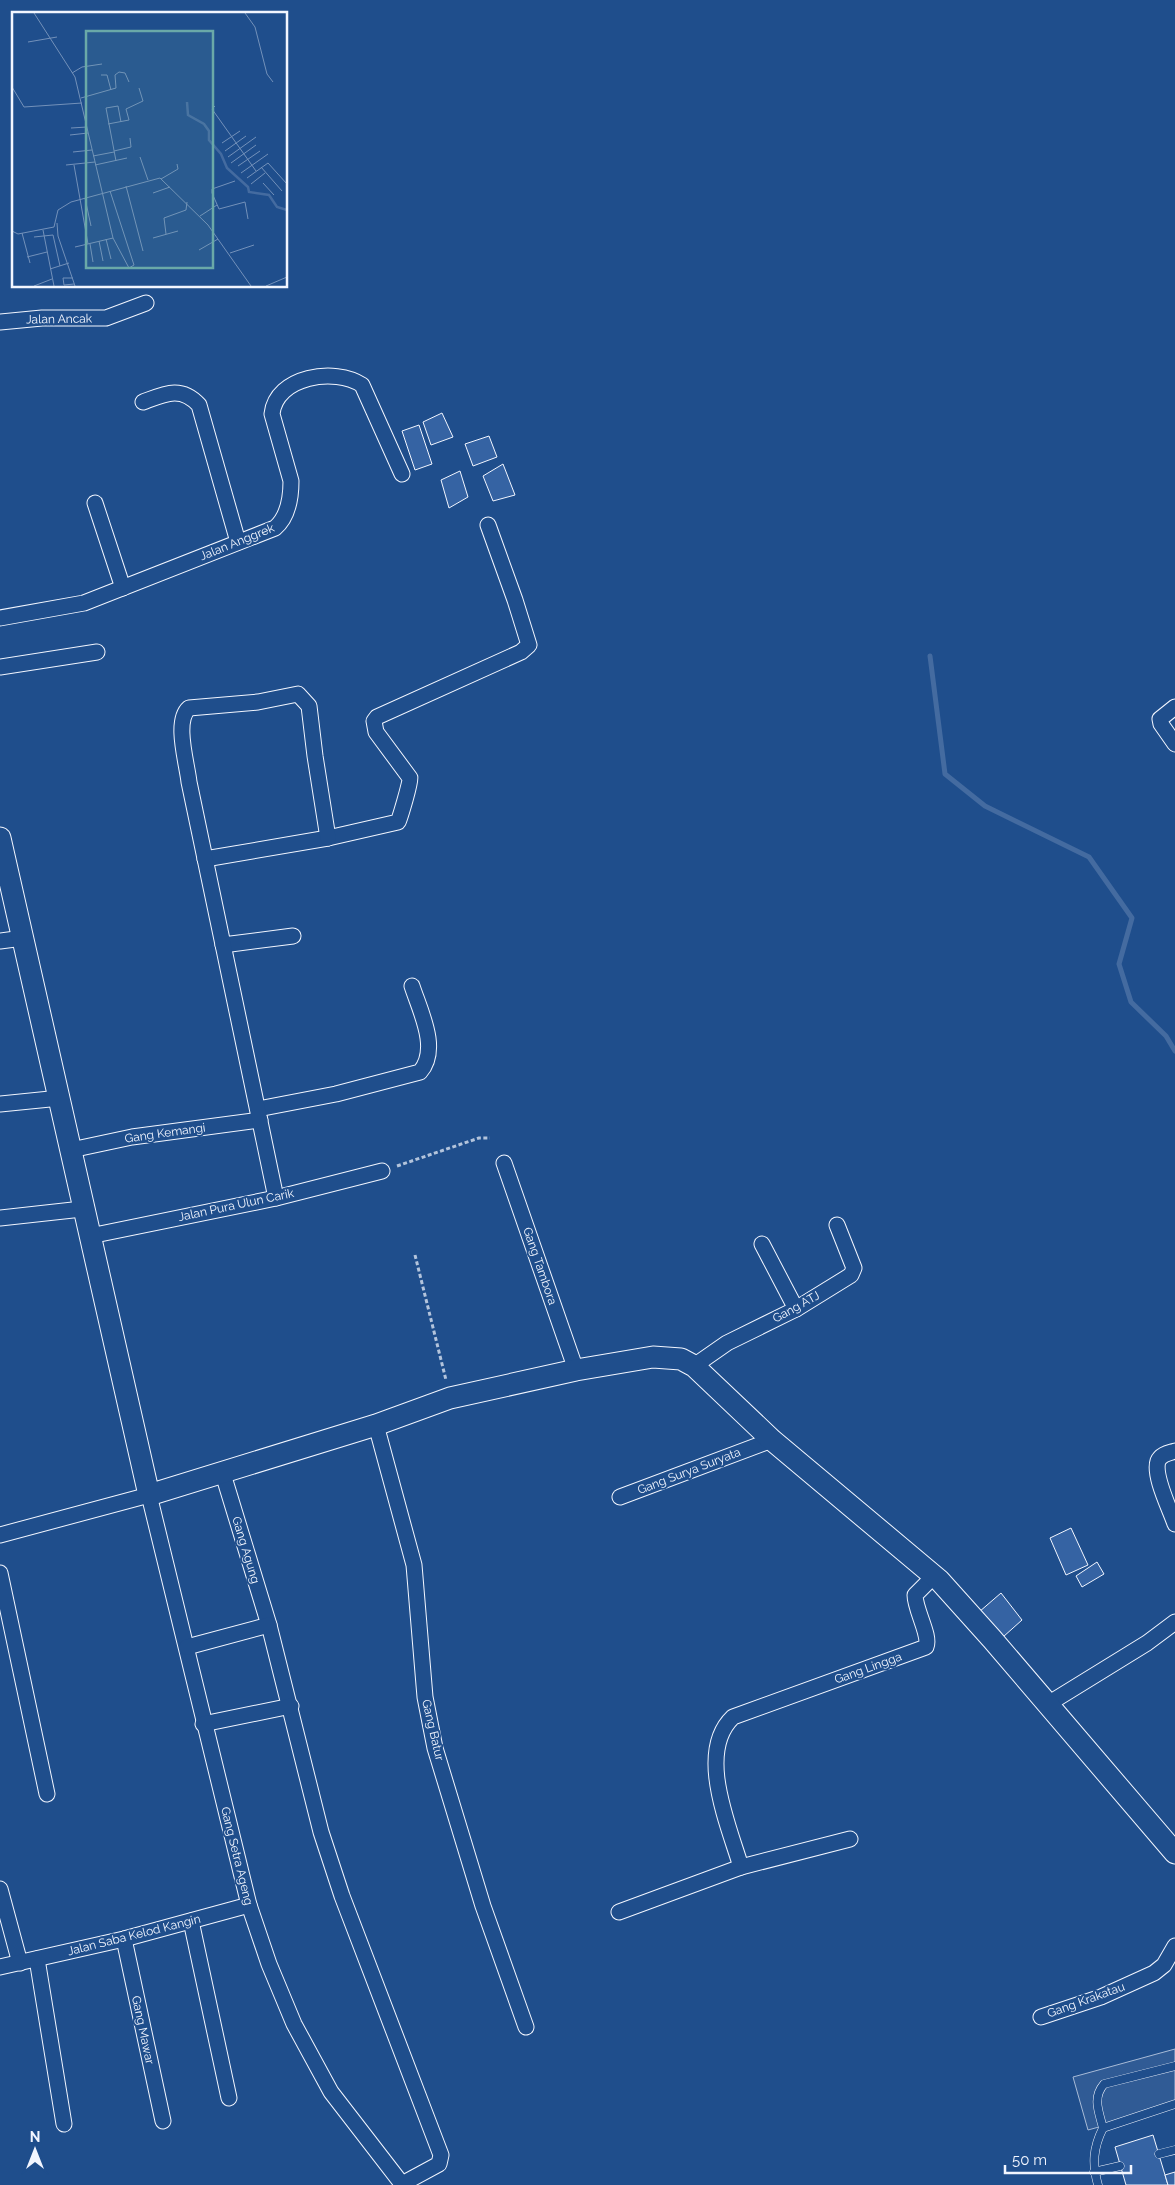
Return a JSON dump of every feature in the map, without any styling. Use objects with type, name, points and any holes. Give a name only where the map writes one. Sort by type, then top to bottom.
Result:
[{"type":"street","name":"Jalan Ancak","points":[[0,322],[42,318],[106,318],[146,303]]},
{"type":"street","name":"Jalan Anggrek","points":[[0,618],[84,603],[275,528],[283,520],[291,492],[291,481],[272,409],[279,397],[306,379],[329,376],[344,377],[362,385],[402,474]]},
{"type":"street","points":[[143,402],[170,392],[178,392],[193,398],[200,405],[238,542]]},
{"type":"street","points":[[95,503],[123,588]]},
{"type":"street","points":[[205,859],[328,838],[394,824],[401,817],[406,793],[411,783],[410,778],[374,728],[374,721],[377,717],[521,652],[528,646],[516,600],[488,525]]},
{"type":"street","points":[[0,667],[97,652]]},
{"type":"street","points":[[276,1198],[190,782],[182,729],[183,716],[189,708],[258,702],[298,694],[301,696],[309,706],[328,838]]},
{"type":"street","points":[[1175,706],[1160,719],[1161,724],[1175,744]]},
{"type":"street","points":[[0,838],[5,886],[23,938],[60,1098],[82,1208],[149,1495]]},
{"type":"street","points":[[223,945],[293,936]]},
{"type":"street","points":[[0,941],[23,938]]},
{"type":"street","name":"Gang Kemangi","points":[[71,1150],[259,1114],[420,1072],[427,1060],[428,1036],[412,986]]},
{"type":"street","points":[[0,1104],[60,1098]]},
{"type":"street","name":"Gang Tambora","points":[[504,1163],[576,1370]]},
{"type":"street","name":"Jalan Pura Ulun Carik","points":[[90,1236],[276,1198],[382,1171]]},
{"type":"street","points":[[0,1218],[82,1208]]},
{"type":"street","name":"Gang ATJ","points":[[694,1366],[727,1343],[796,1309],[851,1275],[854,1272],[837,1225]]},
{"type":"street","points":[[762,1244],[796,1309]]},
{"type":"street","points":[[0,1535],[223,1474],[376,1425],[450,1398],[576,1370],[653,1357],[681,1359],[694,1366],[765,1443],[934,1576],[957,1598],[1175,1853]]},
{"type":"street","name":"Gang Batur","points":[[376,1425],[414,1565],[425,1697],[435,1748],[483,1906],[526,2027]]},
{"type":"street","name":"Gang Surya Suryata","points":[[620,1497],[765,1443]]},
{"type":"street","points":[[1175,1451],[1162,1455],[1158,1461],[1158,1472],[1175,1524]]},
{"type":"street","name":"Gang Agung","points":[[223,1474],[291,1706],[321,1832],[342,1896],[441,2155],[439,2164],[402,2184]]},
{"type":"street","name":"Gang Setra Ageng","points":[[149,1495],[248,1905],[269,1964],[294,2024],[331,2092],[402,2184]]},
{"type":"street","points":[[0,1572],[47,1794]]},
{"type":"street","name":"Gang Lingga","points":[[741,1867],[716,1776],[721,1733],[733,1717],[926,1647],[928,1641],[918,1614],[915,1595],[934,1576]]},
{"type":"street","points":[[1048,1704],[1147,1643],[1175,1622]]},
{"type":"street","points":[[187,1647],[269,1626]]},
{"type":"street","points":[[203,1724],[291,1706]]},
{"type":"street","points":[[619,1912],[741,1867],[850,1838]]},
{"type":"street","points":[[0,1889],[20,1962]]},
{"type":"street","name":"Jalan Saba Kelod Kangin","points":[[0,1967],[124,1939],[248,1905]]},
{"type":"street","points":[[191,1920],[229,2098]]},
{"type":"street","name":"Gang Mawar","points":[[124,1939],[163,2121]]},
{"type":"street","name":"Gang Krakatau","points":[[1041,2017],[1101,1997],[1154,1973],[1164,1965],[1175,1946]]},
{"type":"street","points":[[37,1959],[64,2124]]},
{"type":"lane","points":[[1098,2185],[1094,2172],[1093,2157],[1096,2141],[1103,2128],[1096,2101],[1098,2092],[1104,2084],[1175,2066]]},
{"type":"lane","points":[[1103,2128],[1175,2104]]},
{"type":"lane","points":[[1159,2154],[1175,2150]]},
{"type":"lane","points":[[1094,2172],[1120,2166]]},
{"type":"path","points":[[382,1171],[479,1138],[490,1138]]},
{"type":"path","points":[[415,1255],[450,1398]]},
{"type":"shaded area","points":[[1175,2049],[1175,2106],[1088,2130],[1073,2077]]},
{"type":"building","points":[[442,413],[453,437],[431,445],[423,422]]},
{"type":"building","points":[[419,425],[432,464],[415,470],[402,431]]},
{"type":"building","points":[[489,436],[497,457],[473,466],[465,444]]},
{"type":"building","points":[[503,464],[515,495],[493,501],[483,476]]},
{"type":"building","points":[[460,471],[468,497],[449,508],[441,480]]},
{"type":"building","points":[[1071,1528],[1088,1565],[1066,1575],[1050,1538]]},
{"type":"building","points":[[1097,1562],[1104,1574],[1082,1587],[1076,1576]]},
{"type":"building","points":[[1001,1593],[1022,1620],[1003,1637],[979,1612]]},
{"type":"building","points":[[1153,2135],[1168,2185],[1126,2185],[1115,2147]]},
{"type":"building","points":[[1175,2172],[1175,2185],[1168,2185],[1165,2175]]},
{"type":"waterway","points":[[930,656],[945,774],[985,806],[1089,857],[1132,918],[1119,964],[1131,1002],[1166,1036],[1175,1051]]}]
